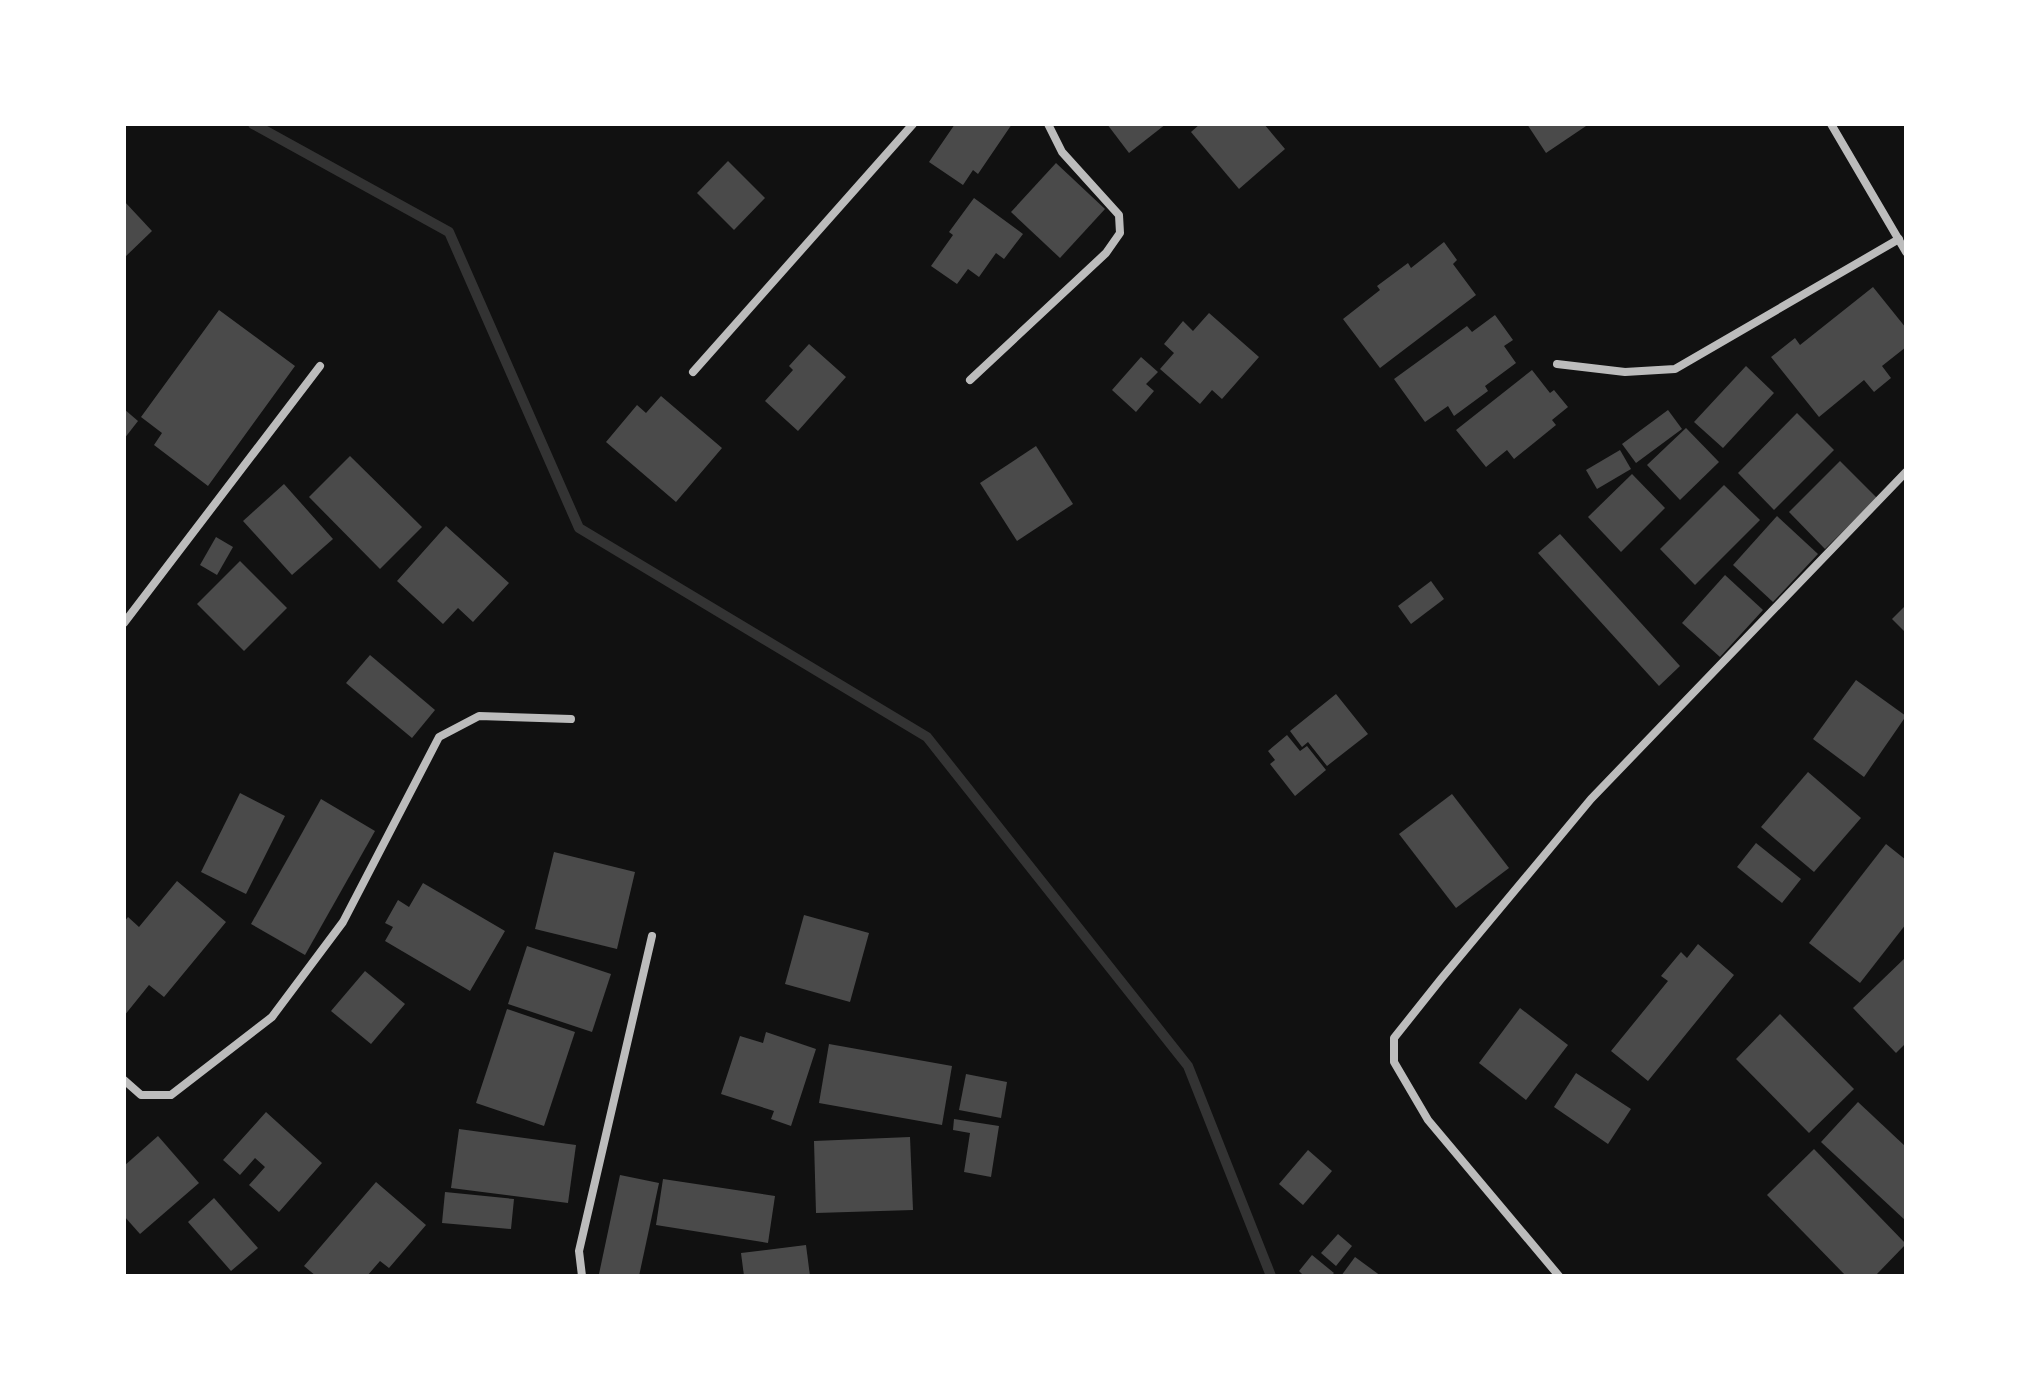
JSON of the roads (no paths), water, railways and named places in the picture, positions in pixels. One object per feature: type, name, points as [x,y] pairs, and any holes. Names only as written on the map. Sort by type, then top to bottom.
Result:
[{"type":"street","points":[[693,372],[913,124]]},
{"type":"street","points":[[970,380],[1106,253],[1120,233],[1119,215],[1062,152],[1048,124]]},
{"type":"street","points":[[1831,124],[1906,252]]},
{"type":"street","points":[[1557,364],[1625,372],[1675,369],[1899,239]]},
{"type":"street","points":[[124,623],[320,366]]},
{"type":"street","points":[[1559,1276],[1428,1120],[1394,1062],[1394,1038],[1591,799],[1906,472]]},
{"type":"street","points":[[124,1080],[141,1095],[171,1095],[272,1017],[343,922],[439,737],[479,716],[571,719]]},
{"type":"street","points":[[582,1276],[579,1251],[652,936]]},
{"type":"waterway","points":[[253,124],[449,232],[579,528],[927,737],[1188,1066],[1271,1276]]}]
